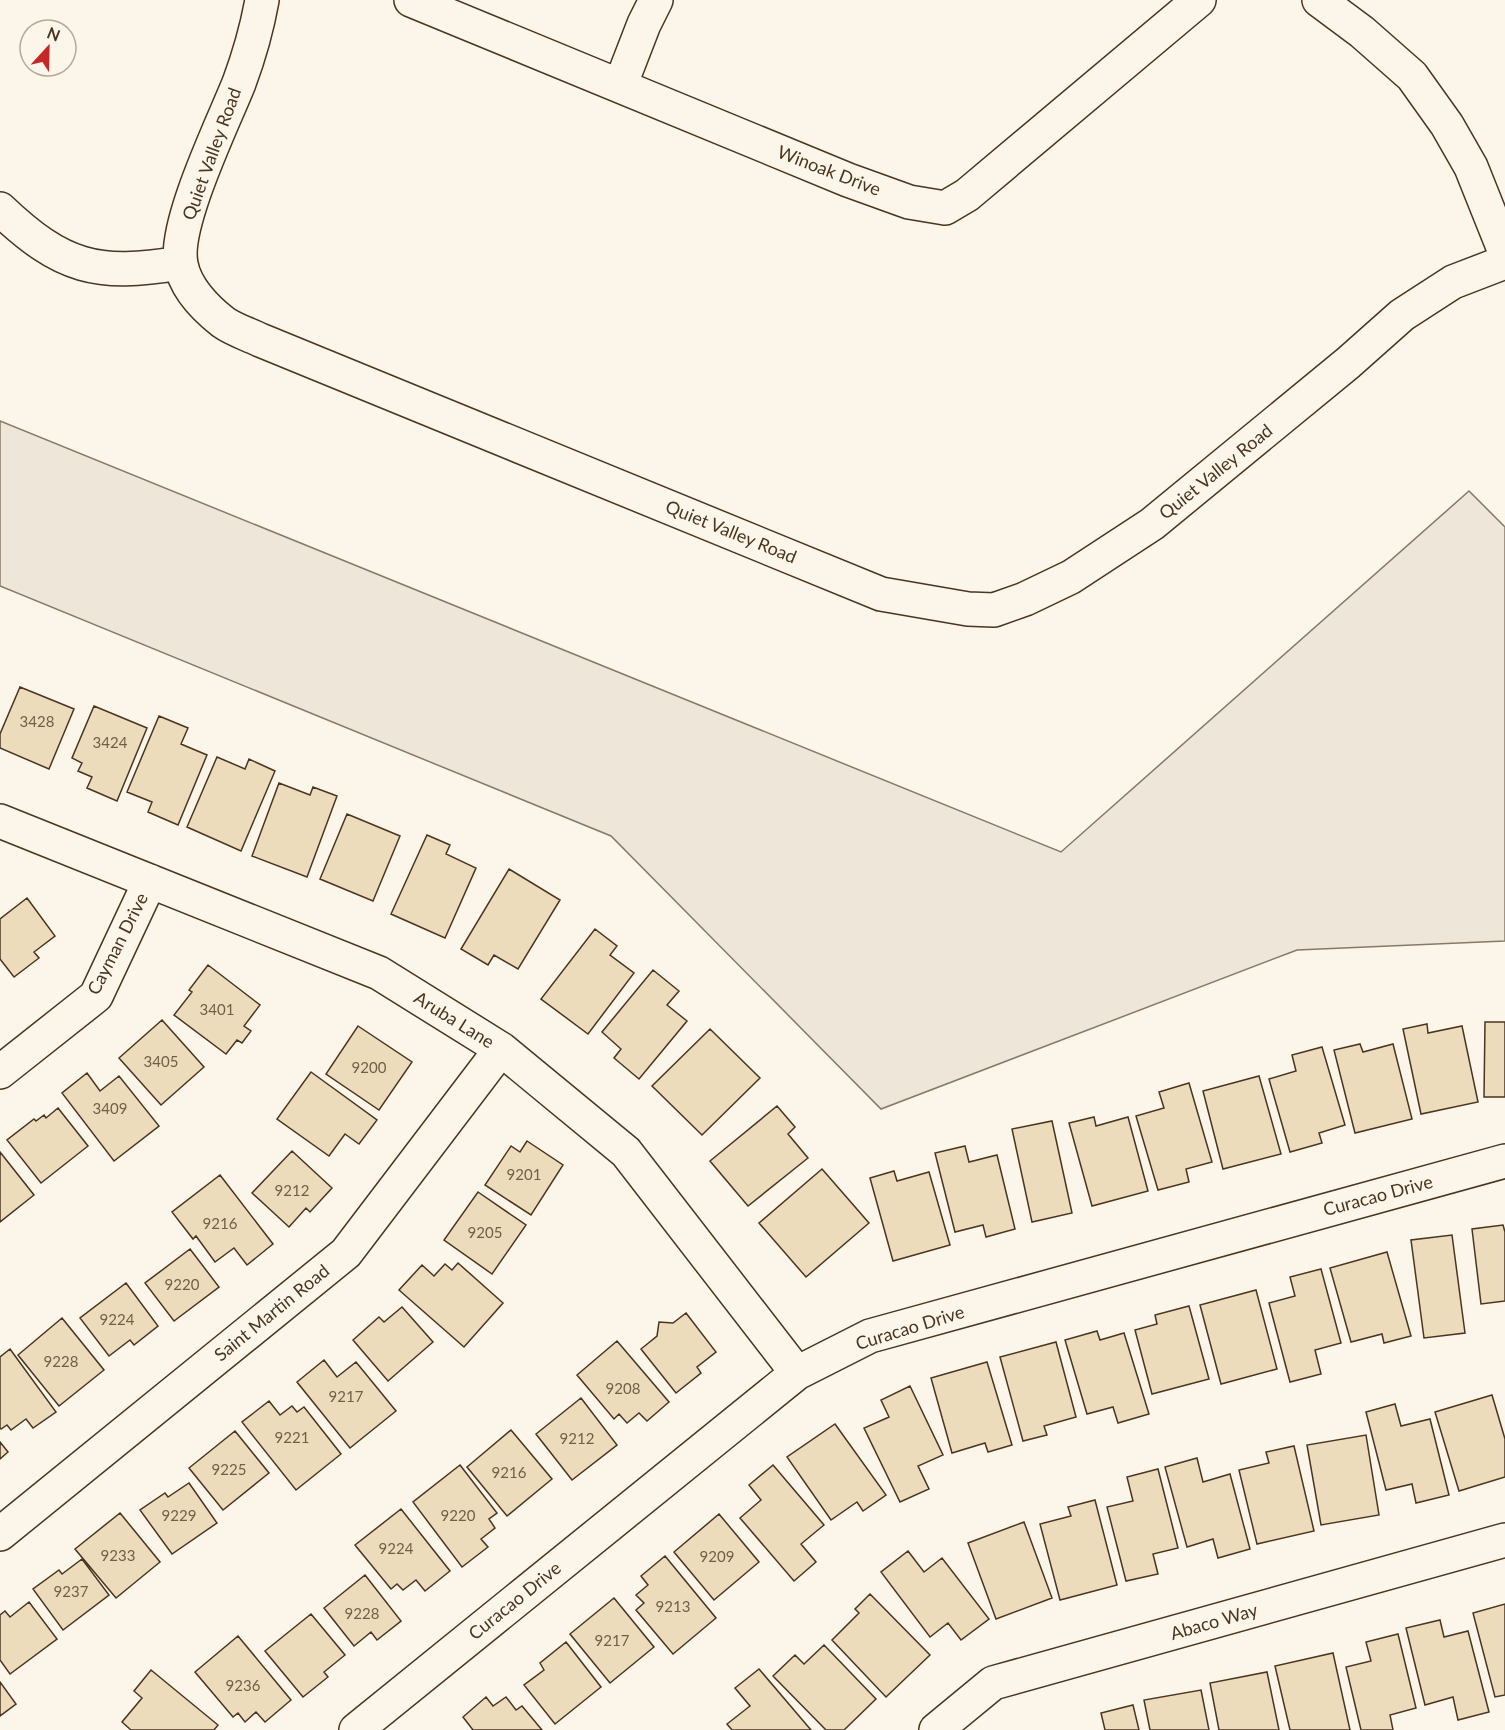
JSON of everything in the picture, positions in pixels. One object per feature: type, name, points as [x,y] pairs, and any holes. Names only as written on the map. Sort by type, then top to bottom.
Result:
[{"type":"street","name":"Quiet Valley Road","points":[[262,0],[240,81],[193,195],[182,238],[180,263],[188,283],[204,305],[225,323],[260,340],[881,594],[968,609],[994,610],[1025,599],[1071,577],[1152,524],[1348,363],[1402,315],[1453,282],[1505,262]]},
{"type":"street","name":"Winoak Drive","points":[[411,0],[848,180],[909,202],[945,208],[967,195],[1199,0]]},
{"type":"street","points":[[620,86],[644,24],[656,0]]},
{"type":"street","points":[[1319,0],[1362,32],[1412,76],[1448,125],[1471,167],[1505,252]]},
{"type":"street","points":[[0,209],[47,249],[80,264],[117,270],[148,269],[180,263]]},
{"type":"street","name":"Aruba Lane","points":[[0,821],[379,973],[501,1049],[626,1152],[796,1372]]},
{"type":"street","name":"Cayman Drive","points":[[0,1072],[96,996],[150,881]]},
{"type":"street","name":"Saint Martin Road","points":[[0,1534],[346,1252],[501,1049]]},
{"type":"street","name":"Curacao Drive","points":[[356,1730],[796,1372],[870,1336],[1505,1161]]},
{"type":"street","name":"Abaco Way","points":[[936,1730],[993,1683],[1505,1540]]},
{"type":"shaded area","points":[[0,421],[1061,852],[1469,491],[1505,527],[1505,941],[1297,950],[881,1109],[611,836],[0,586]]},
{"type":"building","points":[[20,687],[74,709],[49,769],[0,748],[0,734]]},
{"type":"building","points":[[94,706],[147,728],[117,801],[87,788],[92,777],[78,771],[82,763],[72,758]]},
{"type":"building","points":[[159,716],[188,728],[181,744],[207,755],[178,825],[148,812],[152,802],[127,792]]},
{"type":"building","points":[[217,757],[245,769],[249,759],[275,771],[241,851],[187,827]]},
{"type":"building","points":[[279,783],[310,795],[313,787],[337,796],[307,877],[252,856]]},
{"type":"building","points":[[347,814],[400,836],[373,901],[320,879]]},
{"type":"building","points":[[427,835],[450,845],[446,854],[476,868],[445,938],[391,914]]},
{"type":"building","points":[[509,869],[560,900],[518,969],[494,955],[488,965],[461,949]]},
{"type":"building","points":[[27,898],[55,936],[34,952],[39,958],[14,977],[0,959],[0,919]]},
{"type":"building","points":[[595,929],[617,946],[610,955],[634,973],[588,1034],[541,999]]},
{"type":"building","points":[[208,965],[260,1005],[244,1026],[251,1031],[242,1043],[237,1040],[226,1054],[174,1015],[192,992],[189,990]]},
{"type":"building","points":[[653,970],[679,991],[667,1005],[687,1021],[639,1079],[614,1058],[621,1049],[602,1032]]},
{"type":"building","points":[[162,1020],[204,1067],[161,1105],[119,1058]]},
{"type":"building","points":[[1485,1022],[1505,1022],[1505,1097],[1484,1097]]},
{"type":"building","points":[[1427,1024],[1428,1033],[1462,1026],[1478,1102],[1421,1114],[1403,1029]]},
{"type":"building","points":[[358,1026],[412,1062],[379,1110],[326,1074]]},
{"type":"building","points":[[710,1029],[760,1078],[702,1135],[652,1086]]},
{"type":"building","points":[[1360,1044],[1363,1052],[1393,1044],[1412,1119],[1355,1133],[1334,1050]]},
{"type":"building","points":[[1322,1047],[1345,1125],[1319,1133],[1322,1143],[1290,1152],[1269,1079],[1296,1071],[1292,1055]]},
{"type":"building","points":[[311,1072],[377,1120],[359,1144],[345,1134],[329,1156],[277,1119]]},
{"type":"building","points":[[87,1073],[100,1091],[119,1076],[159,1126],[114,1161],[62,1093]]},
{"type":"building","points":[[1259,1076],[1281,1154],[1223,1169],[1203,1091]]},
{"type":"building","points":[[1189,1083],[1212,1162],[1186,1169],[1189,1182],[1158,1190],[1136,1116],[1164,1108],[1159,1092]]},
{"type":"building","points":[[777,1106],[795,1127],[788,1134],[808,1158],[748,1206],[710,1161]]},
{"type":"building","points":[[58,1108],[88,1146],[41,1183],[7,1140],[34,1119],[36,1121],[44,1115],[46,1118]]},
{"type":"building","points":[[1094,1117],[1096,1126],[1128,1117],[1148,1191],[1092,1206],[1069,1123]]},
{"type":"building","points":[[1052,1121],[1072,1213],[1032,1222],[1012,1129]]},
{"type":"building","points":[[527,1141],[563,1165],[531,1215],[485,1185],[511,1146],[520,1152]]},
{"type":"building","points":[[965,1146],[969,1162],[997,1155],[1015,1229],[986,1237],[983,1225],[955,1232],[935,1153]]},
{"type":"building","points":[[292,1151],[332,1188],[310,1212],[306,1208],[289,1227],[252,1193]]},
{"type":"building","points":[[0,1152],[34,1195],[0,1222]]},
{"type":"building","points":[[822,1169],[869,1223],[806,1277],[759,1223]]},
{"type":"building","points":[[894,1171],[897,1181],[929,1172],[950,1245],[893,1261],[870,1178]]},
{"type":"building","points":[[220,1175],[273,1244],[247,1265],[234,1248],[215,1262],[196,1236],[193,1239],[172,1212]]},
{"type":"building","points":[[478,1192],[526,1225],[492,1274],[444,1240]]},
{"type":"building","points":[[1503,1225],[1505,1232],[1505,1301],[1481,1304],[1472,1229]]},
{"type":"building","points":[[1452,1235],[1465,1333],[1424,1338],[1411,1240]]},
{"type":"building","points":[[190,1249],[219,1287],[174,1321],[145,1283]]},
{"type":"building","points":[[1387,1252],[1411,1336],[1384,1343],[1382,1334],[1351,1342],[1330,1268]]},
{"type":"building","points":[[458,1263],[503,1303],[464,1347],[399,1290],[422,1265],[434,1276],[445,1264],[452,1270]]},
{"type":"building","points":[[1321,1269],[1341,1343],[1315,1350],[1321,1374],[1290,1382],[1269,1303],[1295,1296],[1290,1277]]},
{"type":"building","points":[[126,1283],[158,1326],[134,1345],[130,1340],[109,1356],[80,1318]]},
{"type":"building","points":[[1256,1290],[1277,1369],[1221,1384],[1200,1305]]},
{"type":"building","points":[[1189,1306],[1209,1379],[1152,1394],[1135,1330],[1157,1324],[1155,1315]]},
{"type":"building","points":[[402,1307],[433,1342],[388,1381],[353,1340],[379,1317],[384,1322]]},
{"type":"building","points":[[686,1313],[716,1352],[697,1367],[701,1373],[676,1393],[641,1349],[657,1336],[659,1322],[673,1323]]},
{"type":"building","points":[[62,1318],[104,1370],[59,1406],[18,1355]]},
{"type":"building","points":[[1097,1331],[1100,1340],[1124,1333],[1149,1414],[1118,1423],[1113,1407],[1087,1414],[1065,1340]]},
{"type":"building","points":[[617,1341],[669,1402],[647,1421],[639,1413],[627,1423],[619,1414],[614,1419],[577,1375]]},
{"type":"building","points":[[1056,1342],[1076,1417],[1044,1426],[1047,1435],[1023,1441],[1000,1357]]},
{"type":"building","points":[[10,1349],[56,1412],[33,1428],[26,1419],[11,1430],[7,1425],[0,1428],[0,1357]]},
{"type":"building","points":[[324,1360],[337,1377],[356,1362],[396,1411],[350,1448],[297,1382]]},
{"type":"building","points":[[987,1362],[1012,1445],[988,1452],[985,1443],[952,1453],[931,1378]]},
{"type":"building","points":[[910,1386],[943,1455],[918,1466],[929,1489],[900,1502],[864,1428],[889,1417],[881,1400]]},
{"type":"building","points":[[1492,1395],[1505,1439],[1505,1477],[1459,1491],[1435,1412]]},
{"type":"building","points":[[581,1398],[617,1445],[572,1480],[536,1434]]},
{"type":"building","points":[[269,1401],[280,1415],[292,1406],[297,1412],[304,1407],[341,1454],[296,1490],[242,1422]]},
{"type":"building","points":[[1395,1404],[1401,1426],[1430,1419],[1449,1495],[1416,1503],[1412,1484],[1386,1490],[1366,1412]]},
{"type":"building","points":[[835,1424],[886,1495],[863,1511],[857,1502],[831,1520],[787,1457]]},
{"type":"building","points":[[511,1430],[552,1479],[507,1516],[467,1467]]},
{"type":"building","points":[[235,1431],[269,1473],[223,1510],[189,1468]]},
{"type":"building","points":[[1366,1435],[1379,1515],[1321,1525],[1307,1445]]},
{"type":"building","points":[[0,1442],[8,1452],[0,1459]]},
{"type":"building","points":[[1294,1446],[1314,1531],[1257,1544],[1239,1470],[1269,1463],[1266,1452]]},
{"type":"building","points":[[1197,1458],[1203,1482],[1230,1474],[1250,1549],[1218,1558],[1213,1539],[1187,1547],[1165,1467]]},
{"type":"building","points":[[460,1465],[497,1513],[489,1519],[495,1528],[481,1539],[488,1547],[462,1567],[413,1502]]},
{"type":"building","points":[[773,1465],[824,1525],[801,1544],[816,1562],[794,1581],[740,1518],[761,1500],[749,1485]]},
{"type":"building","points":[[1158,1469],[1178,1548],[1153,1554],[1158,1574],[1126,1581],[1107,1507],[1133,1501],[1127,1477]]},
{"type":"building","points":[[189,1483],[217,1523],[172,1554],[140,1510],[165,1493],[168,1497]]},
{"type":"building","points":[[1095,1500],[1117,1585],[1060,1600],[1040,1524],[1071,1516],[1068,1507]]},
{"type":"building","points":[[401,1509],[450,1571],[425,1591],[416,1580],[403,1590],[397,1584],[391,1589],[355,1545]]},
{"type":"building","points":[[120,1513],[160,1562],[116,1598],[75,1549]]},
{"type":"building","points":[[719,1514],[759,1562],[714,1600],[674,1552]]},
{"type":"building","points":[[1024,1522],[1052,1598],[996,1619],[968,1543]]},
{"type":"building","points":[[908,1551],[924,1572],[942,1558],[989,1619],[961,1640],[948,1623],[930,1637],[881,1572]]},
{"type":"building","points":[[665,1556],[716,1618],[673,1654],[636,1610],[644,1603],[636,1595],[648,1585],[641,1576]]},
{"type":"building","points":[[82,1559],[109,1595],[63,1630],[33,1589],[59,1570],[62,1574]]},
{"type":"building","points":[[365,1575],[401,1621],[377,1640],[371,1632],[354,1646],[324,1608]]},
{"type":"building","points":[[870,1594],[930,1655],[886,1697],[832,1640],[859,1613],[855,1609]]},
{"type":"building","points":[[614,1598],[654,1647],[610,1683],[570,1634]]},
{"type":"building","points":[[29,1602],[57,1639],[10,1674],[0,1660],[0,1615],[5,1611],[10,1617]]},
{"type":"building","points":[[1505,1604],[1505,1695],[1495,1697],[1473,1613]]},
{"type":"building","points":[[311,1614],[345,1655],[324,1672],[328,1677],[303,1697],[265,1651]]},
{"type":"building","points":[[1440,1620],[1444,1637],[1468,1631],[1489,1712],[1458,1720],[1453,1697],[1425,1705],[1406,1628]]},
{"type":"building","points":[[1398,1634],[1416,1708],[1390,1715],[1393,1730],[1361,1730],[1346,1667],[1371,1661],[1366,1642]]},
{"type":"building","points":[[238,1636],[291,1700],[265,1722],[256,1712],[245,1722],[238,1713],[233,1717],[195,1672]]},
{"type":"building","points":[[566,1642],[601,1687],[555,1724],[524,1685],[544,1670],[540,1663]]},
{"type":"building","points":[[824,1645],[876,1699],[844,1730],[826,1730],[773,1676],[795,1655],[804,1664]]},
{"type":"building","points":[[1333,1653],[1350,1730],[1290,1730],[1275,1666]]},
{"type":"building","points":[[759,1669],[811,1730],[732,1730],[727,1724],[750,1706],[735,1688]]},
{"type":"building","points":[[151,1670],[218,1725],[214,1730],[131,1730],[122,1722],[142,1698],[134,1691]]},
{"type":"building","points":[[1267,1672],[1279,1730],[1219,1730],[1210,1683]]},
{"type":"building","points":[[0,1682],[16,1704],[0,1716]]},
{"type":"building","points":[[1201,1690],[1209,1730],[1150,1730],[1144,1700]]},
{"type":"building","points":[[486,1697],[493,1706],[506,1697],[516,1710],[522,1706],[542,1730],[473,1730],[463,1717]]},
{"type":"building","points":[[1133,1705],[1139,1730],[1105,1730],[1101,1713]]}]
